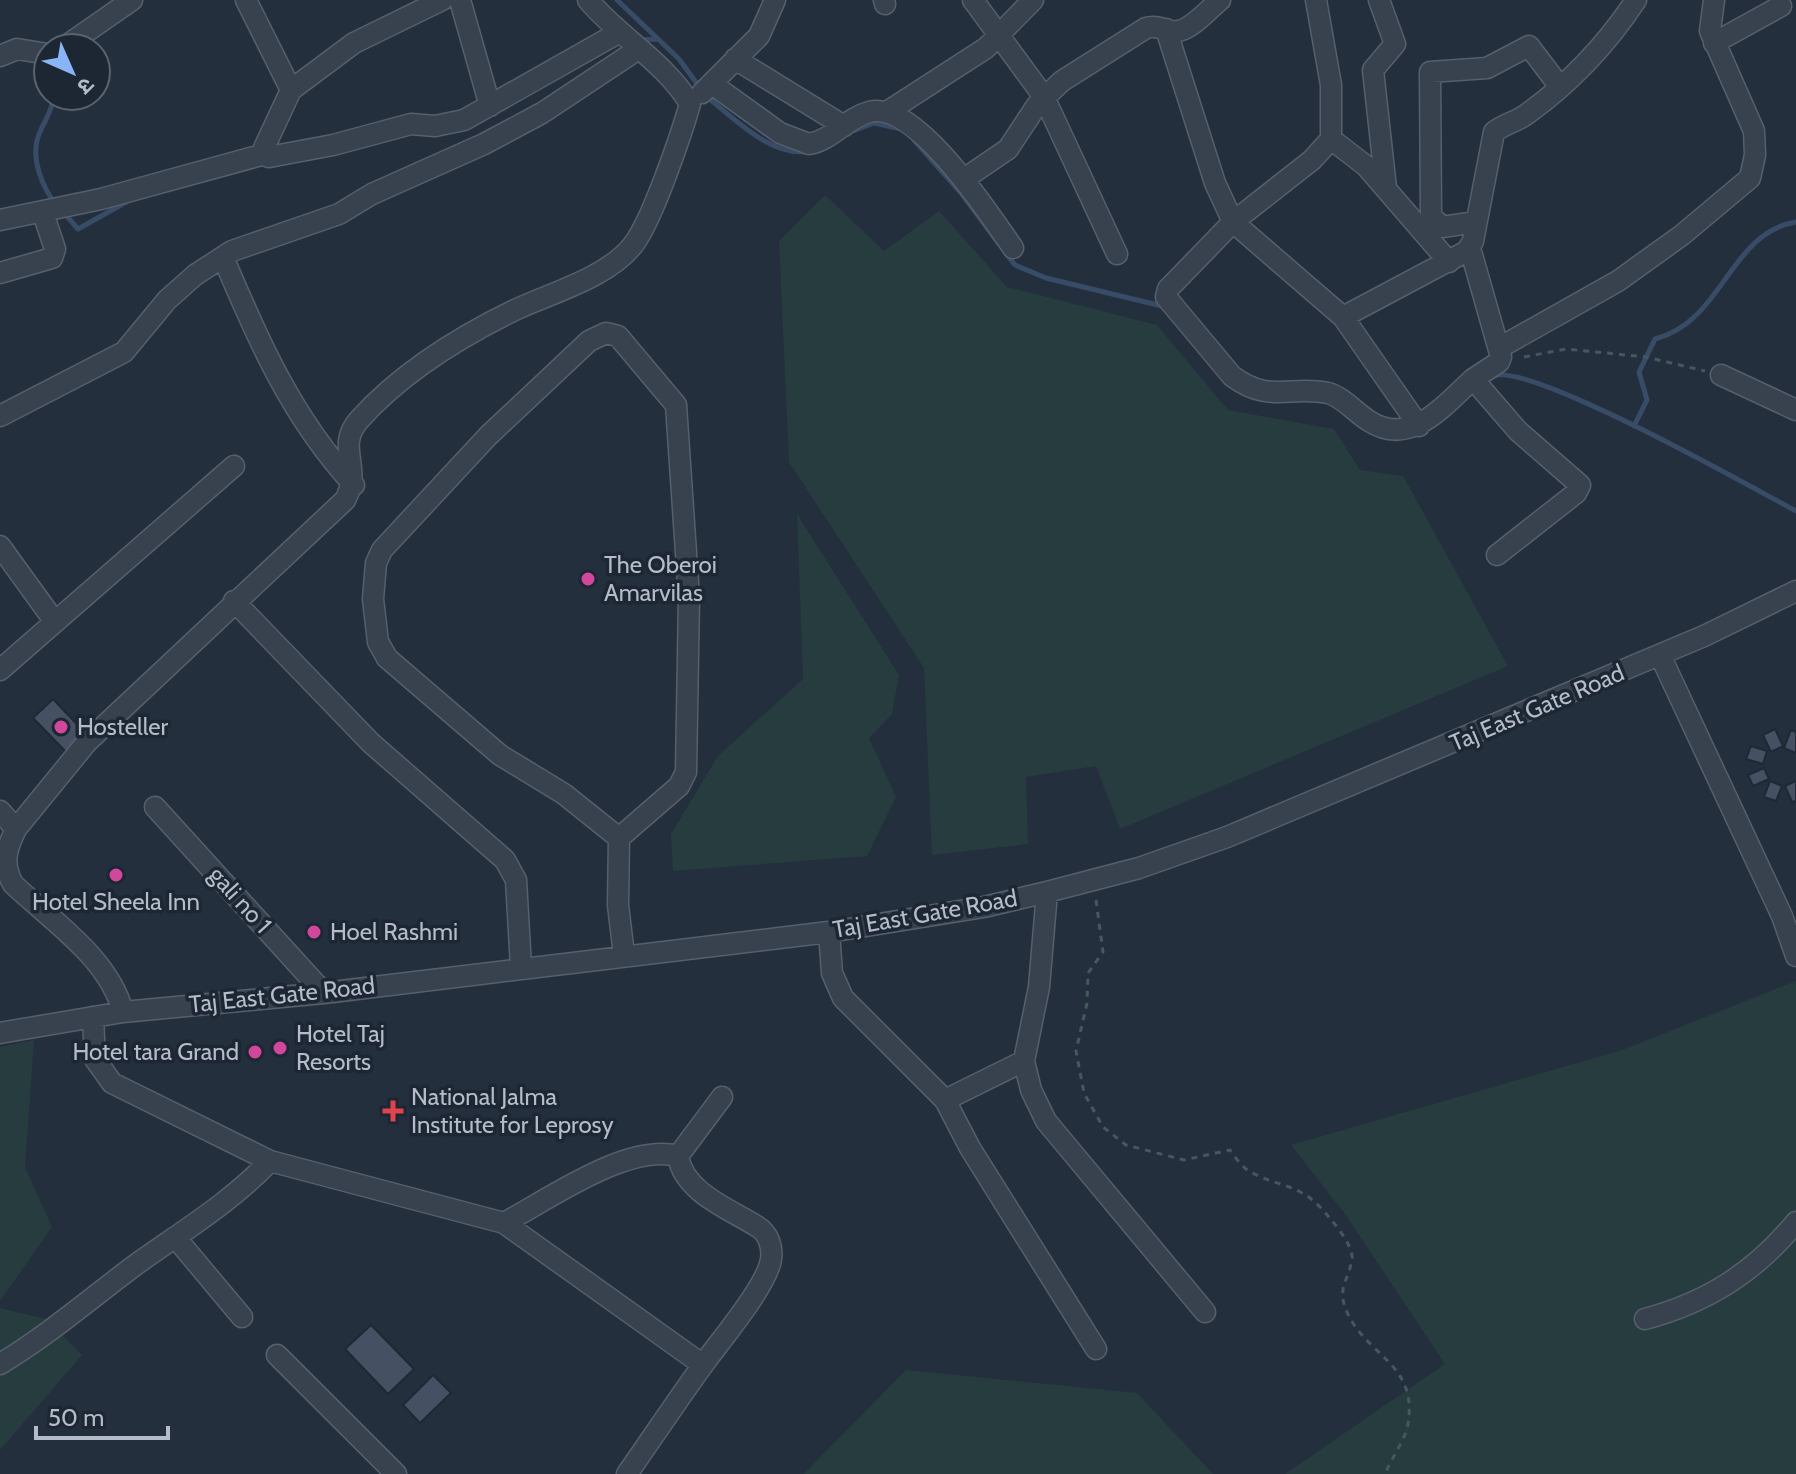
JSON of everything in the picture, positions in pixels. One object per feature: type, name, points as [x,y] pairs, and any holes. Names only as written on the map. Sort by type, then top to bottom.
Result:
[{"type":"street","points":[[86,32],[132,0]]},
{"type":"street","points":[[246,0],[291,90]]},
{"type":"street","points":[[265,154],[266,142],[291,90],[354,43],[442,0]]},
{"type":"street","points":[[460,0],[490,106]]},
{"type":"street","points":[[588,0],[618,33],[670,79],[690,104]]},
{"type":"street","points":[[123,1012],[117,991],[94,960],[13,884],[5,861],[16,829],[87,742],[345,500],[354,485],[349,438],[357,422],[407,376],[448,346],[604,268],[633,245],[650,214],[690,104],[759,36],[775,0]]},
{"type":"street","points":[[973,0],[1044,97],[1117,254]]},
{"type":"street","points":[[712,84],[780,133],[809,144],[868,112],[895,106],[998,38],[1033,0]]},
{"type":"street","points":[[964,179],[1008,149],[1044,97],[1070,74],[1146,28],[1177,32],[1185,29],[1220,0]]},
{"type":"street","points":[[1316,0],[1331,85],[1331,139],[1312,160],[1233,222],[1168,289],[1166,297],[1232,376],[1255,390],[1327,393],[1383,429],[1419,426],[1499,355],[1618,281],[1682,235],[1750,178],[1755,155],[1754,131],[1710,31],[1714,0]]},
{"type":"street","points":[[1379,0],[1395,44],[1373,70],[1386,188]]},
{"type":"street","points":[[1499,355],[1470,248],[1494,132],[1525,115],[1560,87],[1608,39],[1636,0]]},
{"type":"street","points":[[1714,43],[1781,6]]},
{"type":"street","points":[[1166,29],[1215,183],[1233,222],[1343,317],[1419,426]]},
{"type":"street","points":[[0,220],[43,213],[265,154],[275,157],[411,124],[435,126],[464,120],[618,33]]},
{"type":"street","points":[[1476,222],[1442,227],[1431,216],[1430,72],[1487,68],[1529,46],[1560,87]]},
{"type":"street","points":[[0,56],[17,49],[32,51]]},
{"type":"street","points":[[0,416],[124,352],[167,300],[195,275],[223,257],[261,239],[339,214],[372,194],[484,144],[542,113],[637,50]]},
{"type":"street","points":[[735,59],[844,126]]},
{"type":"street","points":[[895,106],[964,179],[1013,248]]},
{"type":"street","points":[[1331,139],[1386,188],[1449,262]]},
{"type":"street","points":[[0,273],[48,261],[55,254],[43,213]]},
{"type":"street","points":[[1343,317],[1470,248]]},
{"type":"street","points":[[223,257],[262,351],[289,400],[319,448],[354,485]]},
{"type":"street","points":[[619,838],[564,794],[500,755],[400,672],[378,642],[373,599],[376,563],[382,550],[488,436],[589,341],[606,333],[618,336],[676,405],[689,597],[686,772],[679,786],[619,838],[618,905],[624,955]]},
{"type":"street","points":[[1721,375],[1796,410]]},
{"type":"street","points":[[1473,379],[1518,431],[1580,485],[1576,493],[1497,555]]},
{"type":"street","points":[[0,670],[234,466]]},
{"type":"street","points":[[0,546],[55,622]]},
{"type":"street","name":"Taj East Gate Road","points":[[0,1033],[123,1012],[324,993],[829,932],[984,907],[1047,892],[1227,837],[1660,655],[1796,591]]},
{"type":"street","points":[[234,601],[371,743],[505,860],[516,880],[521,967]]},
{"type":"street","points":[[1660,655],[1782,916],[1796,956]]},
{"type":"street","name":"gali no 1","points":[[155,807],[324,993]]},
{"type":"street","points":[[0,811],[16,829]]},
{"type":"street","points":[[1047,892],[1039,987],[1024,1061],[1031,1090],[1046,1121],[1205,1312]]},
{"type":"street","points":[[829,932],[832,973],[843,998],[945,1100],[970,1148],[1096,1349]]},
{"type":"street","points":[[93,1017],[95,1059],[112,1083],[270,1161],[504,1223],[703,1365]]},
{"type":"street","points":[[945,1100],[1024,1061]]},
{"type":"street","points":[[627,1474],[771,1261],[770,1242],[762,1229],[727,1211],[692,1184],[680,1166],[678,1156],[722,1097]]},
{"type":"street","points":[[504,1223],[601,1170],[635,1156],[678,1156]]},
{"type":"street","points":[[0,1364],[241,1191],[270,1161]]},
{"type":"street","points":[[1645,1319],[1681,1309],[1720,1292],[1756,1265],[1796,1222]]},
{"type":"street","points":[[175,1237],[242,1317]]},
{"type":"street","points":[[277,1355],[396,1474]]},
{"type":"path","points":[[1499,355],[1566,349],[1646,357],[1721,375]]},
{"type":"path","points":[[1093,880],[1103,952],[1088,973],[1087,1003],[1076,1051],[1084,1093],[1103,1127],[1126,1145],[1184,1160],[1230,1150],[1246,1169],[1298,1188],[1321,1208],[1351,1249],[1352,1259],[1341,1284],[1346,1311],[1402,1374],[1409,1399],[1408,1428],[1393,1452],[1385,1474]]},
{"type":"green space","points":[[825,195],[884,251],[939,211],[1007,287],[1157,325],[1228,410],[1334,429],[1360,470],[1403,476],[1508,666],[1120,829],[1096,766],[1026,777],[1028,844],[932,855],[924,668],[789,462],[779,241]]},
{"type":"green space","points":[[797,514],[899,675],[892,714],[869,738],[896,797],[867,856],[673,871],[671,834],[718,756],[803,679]]},
{"type":"green space","points":[[1796,981],[1796,1474],[1285,1474],[1445,1364],[1345,1214],[1291,1145],[1622,1050]]},
{"type":"green space","points":[[34,1040],[25,1167],[52,1227],[0,1301],[0,1047]]},
{"type":"green space","points":[[0,1308],[46,1319],[82,1355],[0,1450]]},
{"type":"green space","points":[[906,1370],[1137,1393],[1213,1474],[804,1474]]},
{"type":"building","name":"Hosteller","points":[[53,699],[89,737],[70,756],[33,718]]},
{"type":"building","points":[[1775,729],[1783,746],[1771,752],[1763,735]]},
{"type":"building","points":[[1791,730],[1796,732],[1796,753],[1784,748]]},
{"type":"building","points":[[1751,746],[1767,751],[1763,764],[1746,759]]},
{"type":"building","points":[[1764,768],[1769,779],[1753,786],[1748,775]]},
{"type":"building","points":[[1770,781],[1782,786],[1776,801],[1764,797]]},
{"type":"building","points":[[1796,781],[1796,801],[1792,802],[1785,786]]},
{"type":"building","points":[[371,1325],[414,1369],[388,1394],[345,1349]]},
{"type":"building","points":[[433,1375],[451,1393],[420,1423],[403,1405]]},
{"type":"waterway","points":[[617,0],[679,59],[698,85]]},
{"type":"waterway","points":[[640,40],[658,39]]},
{"type":"waterway","points":[[707,97],[767,143],[794,152],[808,151]]},
{"type":"waterway","points":[[49,112],[38,137],[36,154],[42,181],[55,203]]},
{"type":"waterway","points":[[853,131],[874,123],[901,129]]},
{"type":"waterway","points":[[914,140],[961,193],[999,244]]},
{"type":"waterway","points":[[65,214],[78,229],[128,201]]},
{"type":"waterway","points":[[1634,426],[1647,400],[1639,372],[1655,339],[1678,330],[1696,315],[1755,243],[1773,229],[1796,222]]},
{"type":"waterway","points":[[1005,252],[1015,265],[1046,278],[1162,306]]},
{"type":"waterway","points":[[1494,376],[1515,377],[1594,406],[1796,511]]},
{"type":"place","name":"The Oberoi Amarvilas","points":[[588,579]]},
{"type":"place","name":"Hosteller","points":[[61,727]]},
{"type":"place","name":"Hotel Sheela Inn","points":[[116,875]]},
{"type":"place","name":"Hoel Rashmi","points":[[314,932]]},
{"type":"place","name":"Hotel Taj Resorts","points":[[280,1048]]},
{"type":"place","name":"Hotel tara Grand","points":[[255,1052]]},
{"type":"place","name":"National Jalma Institute for Leprosy","points":[[393,1111]]}]
